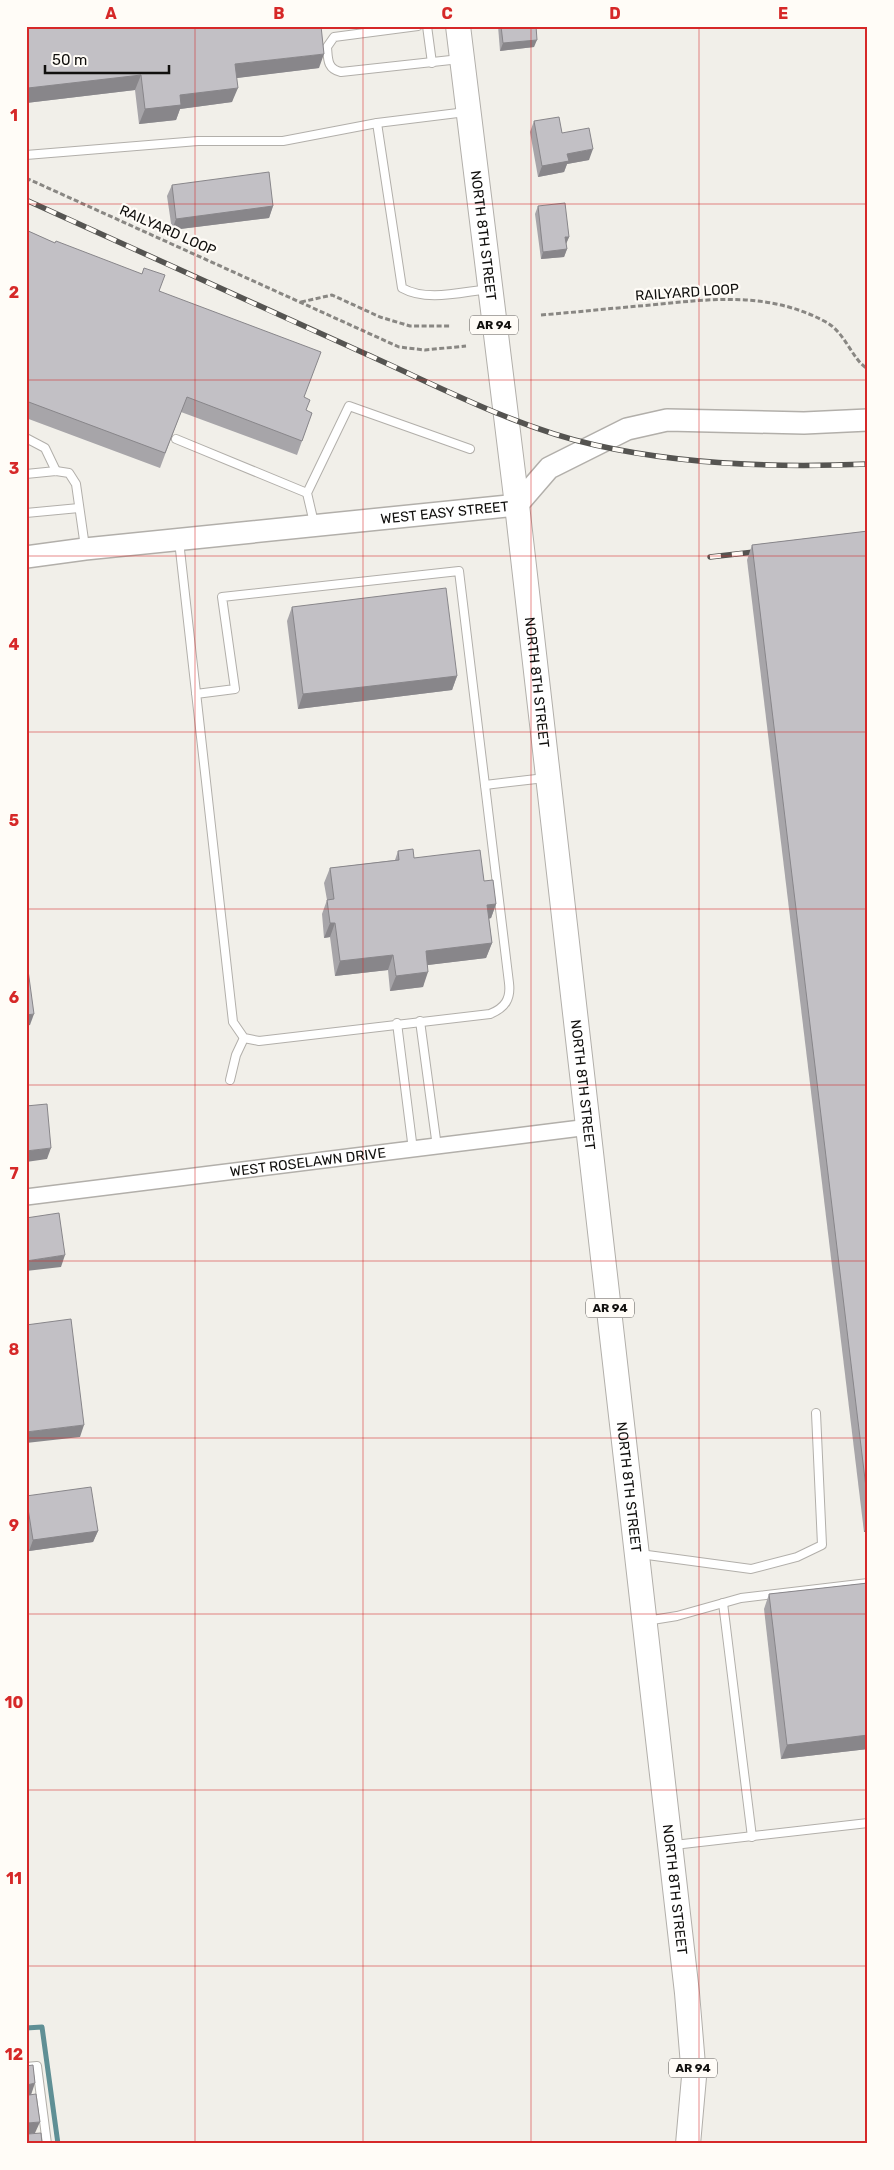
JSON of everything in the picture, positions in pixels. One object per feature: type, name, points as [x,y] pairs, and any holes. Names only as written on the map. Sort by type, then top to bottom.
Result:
[{"type":"main road","name":"NORTH 8TH STREET","points":[[458,26],[517,504],[687,1992],[694,2077],[688,2144]]},
{"type":"street","name":"WEST EASY STREET","points":[[26,557],[85,549],[517,504],[549,468],[627,429],[667,420],[804,423],[868,420]]},
{"type":"street","name":"WEST ROSELAWN DRIVE","points":[[26,1197],[589,1127]]},
{"type":"lane","points":[[418,26],[334,37],[327,47],[329,66],[333,70],[341,72],[462,59]]},
{"type":"lane","points":[[427,26],[432,63]]},
{"type":"lane","points":[[26,155],[198,141],[283,141],[377,123],[468,111]]},
{"type":"lane","points":[[377,123],[402,288],[413,294],[429,295],[489,289]]},
{"type":"lane","points":[[315,525],[307,492],[349,406],[470,449]]},
{"type":"lane","points":[[26,438],[45,448],[56,471]]},
{"type":"lane","points":[[176,439],[307,492]]},
{"type":"lane","points":[[26,474],[56,471],[69,472],[76,484],[85,549]]},
{"type":"lane","points":[[26,513],[79,508]]},
{"type":"lane","points":[[179,539],[196,694],[233,1022],[244,1038],[259,1041],[397,1023],[490,1014],[504,1006],[510,992],[459,570],[222,597],[234,689],[196,694]]},
{"type":"lane","points":[[486,785],[548,777]]},
{"type":"lane","points":[[420,1021],[438,1146]]},
{"type":"lane","points":[[397,1023],[413,1150]]},
{"type":"lane","points":[[230,1080],[236,1055],[244,1038]]},
{"type":"lane","points":[[638,1554],[751,1569],[797,1557],[822,1546],[816,1413]]},
{"type":"lane","points":[[645,1621],[676,1616],[741,1598],[868,1583]]},
{"type":"lane","points":[[723,1603],[752,1837]]},
{"type":"lane","points":[[669,1846],[868,1823]]},
{"type":"lane","points":[[26,2067],[37,2066],[37,2100],[44,2140]]},
{"type":"path","name":"RAILYARD LOOP","points":[[26,178],[399,347],[425,350],[466,346]]},
{"type":"path","points":[[300,302],[332,295],[380,317],[410,326],[451,326]]},
{"type":"path","name":"RAILYARD LOOP","points":[[541,315],[729,298],[764,301],[798,310],[827,322],[848,342],[861,365],[868,369]]},
{"type":"building","points":[[26,26],[321,26],[324,54],[235,64],[238,88],[180,95],[181,105],[145,109],[141,75],[28,88]]},
{"type":"building","points":[[501,26],[536,26],[537,40],[503,43]]},
{"type":"building","points":[[559,117],[562,133],[589,128],[593,149],[567,154],[569,161],[542,166],[534,121]]},
{"type":"building","points":[[269,172],[273,206],[176,219],[172,185]]},
{"type":"building","points":[[565,203],[569,237],[565,237],[567,249],[543,252],[538,206]]},
{"type":"building","points":[[26,230],[55,243],[56,241],[142,274],[144,268],[165,275],[159,291],[321,352],[304,397],[310,400],[306,410],[312,413],[302,441],[187,397],[165,453],[26,401]]},
{"type":"building","points":[[868,531],[868,1504],[752,545]]},
{"type":"building","points":[[446,588],[457,676],[303,694],[292,607]]},
{"type":"building","points":[[413,849],[414,858],[480,850],[484,881],[493,880],[496,904],[487,905],[492,943],[426,951],[428,972],[396,976],[393,955],[340,961],[335,923],[330,923],[327,900],[334,899],[330,868],[399,860],[398,851]]},
{"type":"building","points":[[26,970],[28,970],[34,1014],[26,1015]]},
{"type":"building","points":[[47,1104],[51,1148],[26,1151],[26,1106]]},
{"type":"building","points":[[59,1213],[65,1255],[26,1261],[26,1218]]},
{"type":"building","points":[[71,1319],[84,1425],[26,1432],[26,1325]]},
{"type":"building","points":[[91,1487],[98,1531],[33,1540],[26,1496]]},
{"type":"building","points":[[868,1583],[868,1735],[787,1745],[769,1594]]},
{"type":"building","points":[[33,2065],[35,2083],[26,2087],[26,2066]]},
{"type":"building","points":[[26,2092],[29,2095],[36,2094],[40,2122],[27,2123],[26,2126]]},
{"type":"building","points":[[26,2131],[28,2134],[41,2133],[42,2144],[26,2144]]},
{"type":"waterway","points":[[26,2028],[42,2027],[58,2144]]},
{"type":"railway","points":[[26,200],[478,405],[536,428],[595,445],[629,452],[696,461],[799,466],[868,464]]},
{"type":"railway","points":[[710,557],[763,551]]}]
